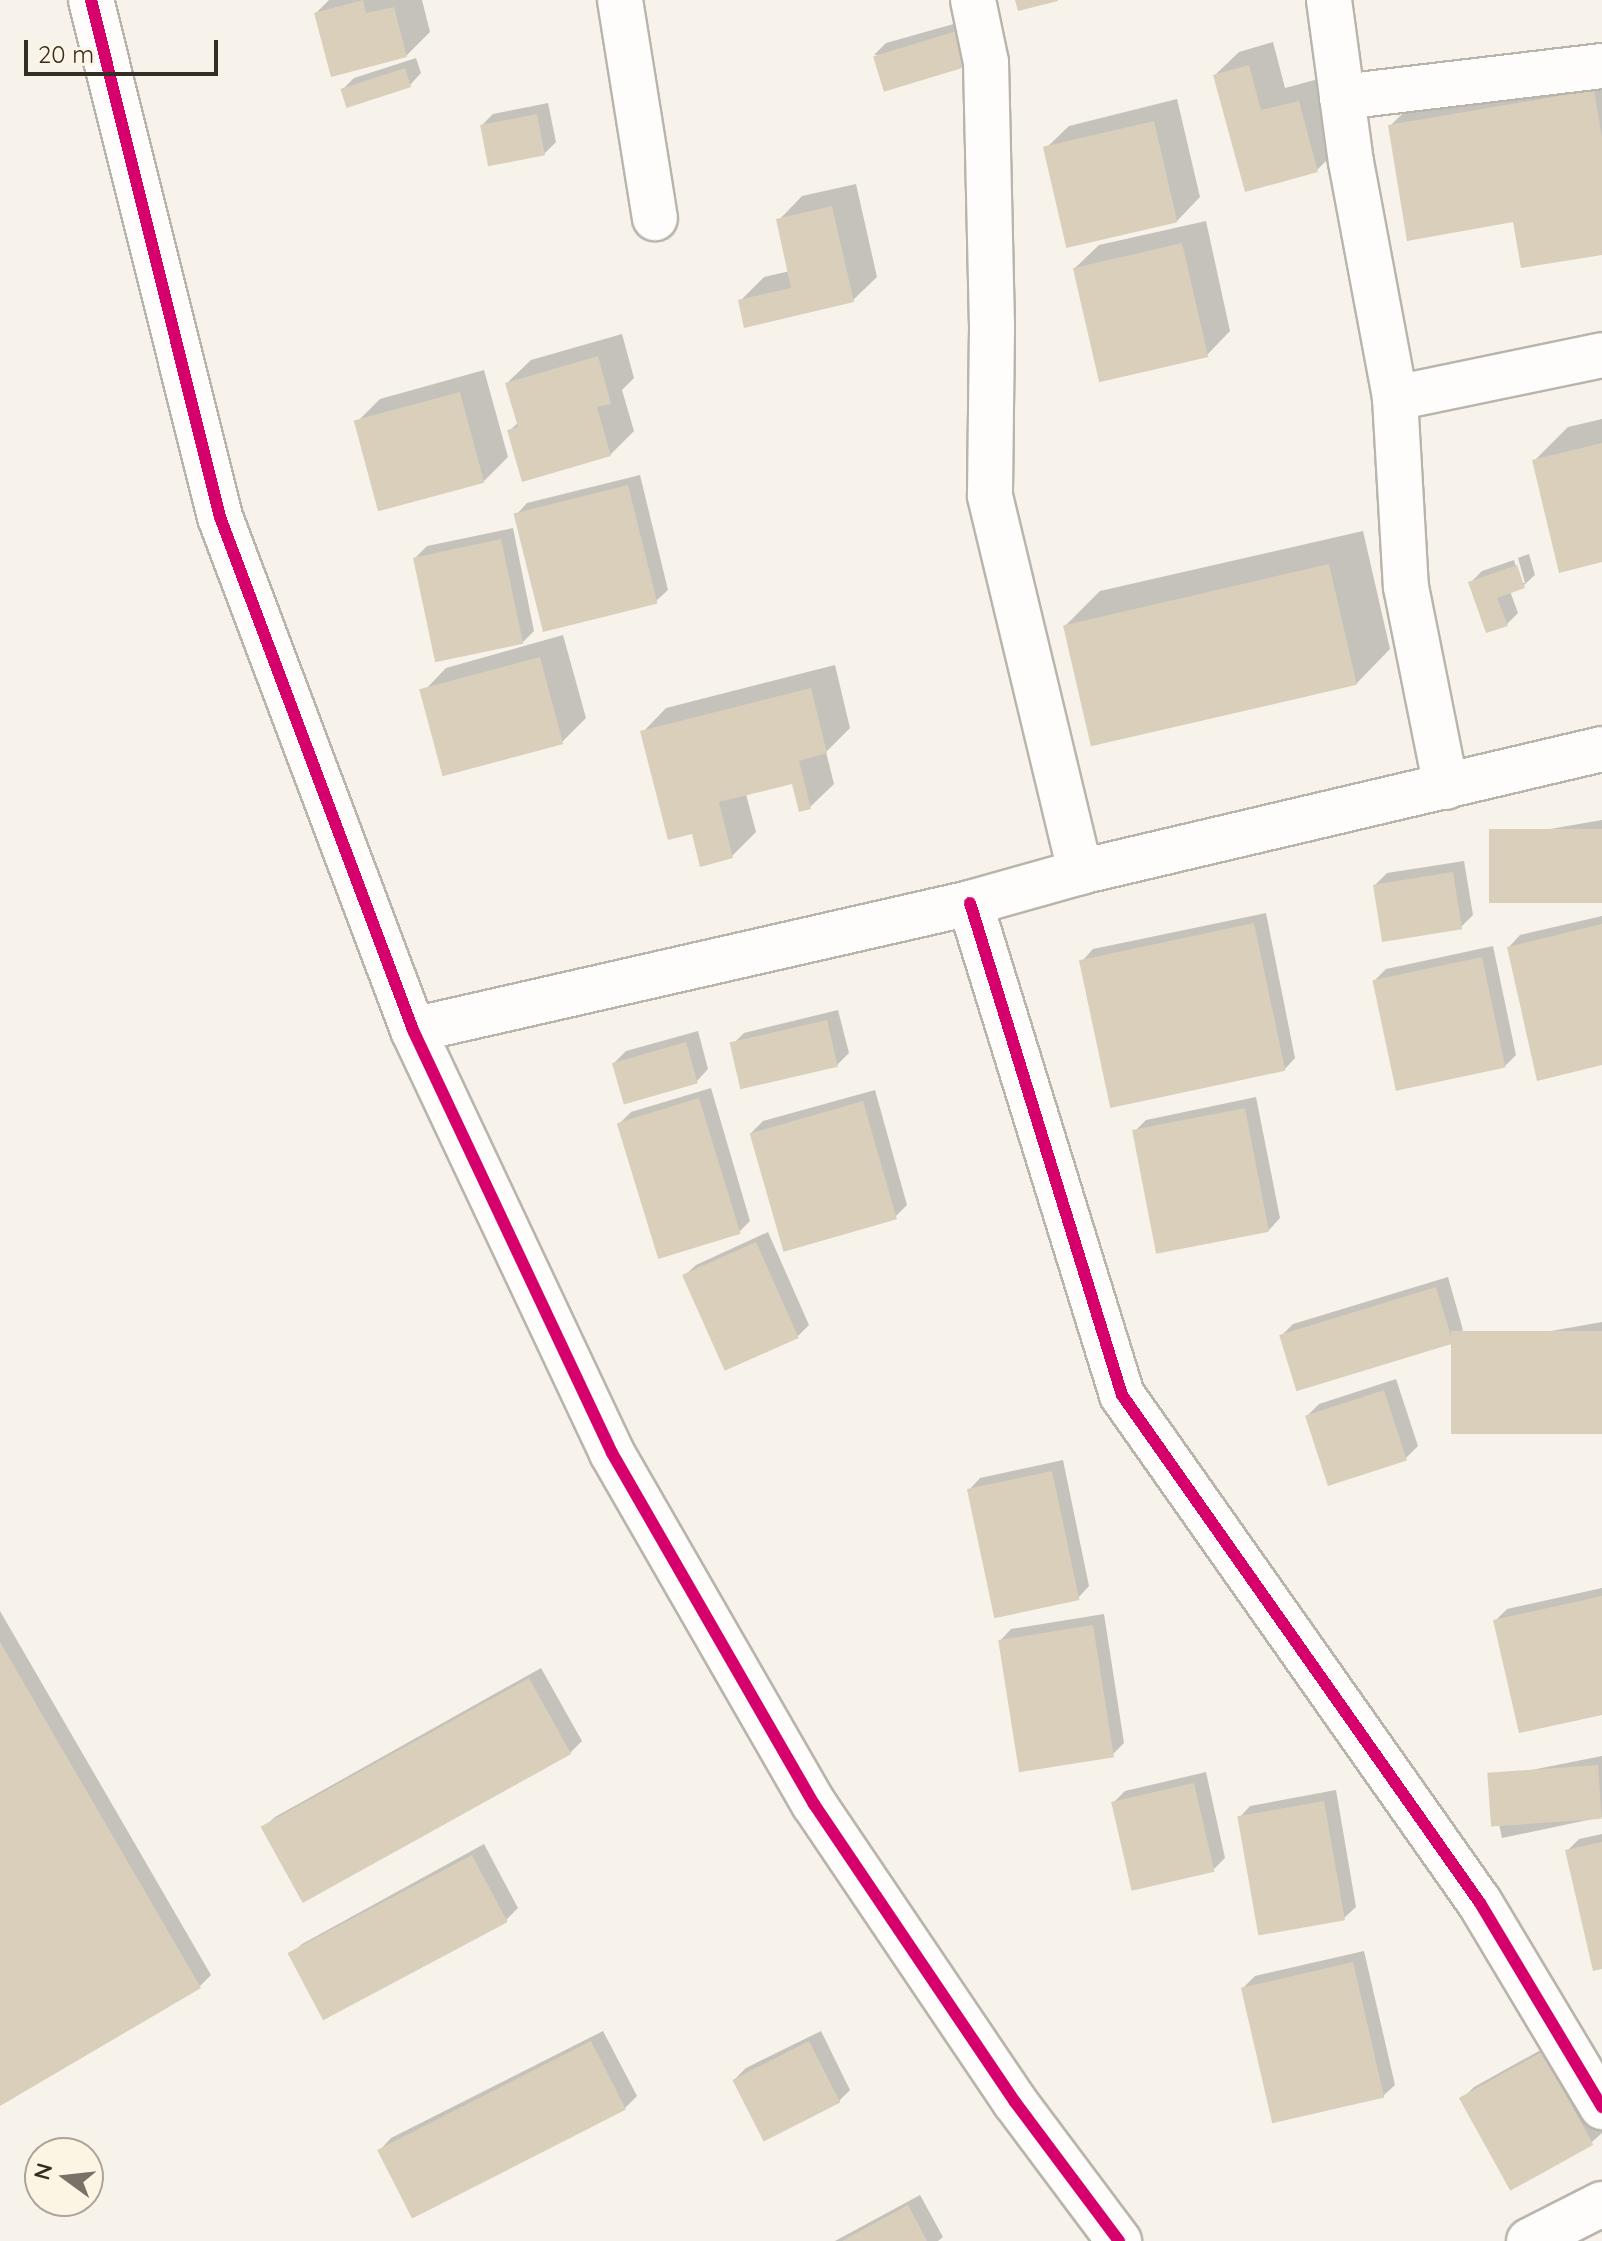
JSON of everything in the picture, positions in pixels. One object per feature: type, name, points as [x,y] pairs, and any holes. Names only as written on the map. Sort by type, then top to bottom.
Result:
[{"type":"street","points":[[91,0],[220,517],[413,1030],[612,1453],[814,1804],[1015,2102],[1119,2241]]},
{"type":"street","points":[[620,0],[655,218]]},
{"type":"street","points":[[973,0],[986,62],[992,328],[990,496],[1080,872]]},
{"type":"street","points":[[1329,0],[1342,97],[1395,398],[1406,587],[1446,787]]},
{"type":"street","points":[[1342,97],[1602,66]]},
{"type":"street","points":[[1395,398],[1602,355]]},
{"type":"street","points":[[413,1030],[970,903],[1080,872],[1602,749]]},
{"type":"street","points":[[970,903],[1122,1395],[1480,1903],[1602,2107]]},
{"type":"street","points":[[1529,2241],[1602,2204]]},
{"type":"building","points":[[363,0],[366,13],[394,7],[407,57],[331,77],[314,13]]},
{"type":"building","points":[[1015,0],[1058,0],[1058,1],[1018,11]]},
{"type":"building","points":[[963,29],[974,64],[884,92],[873,56]]},
{"type":"building","points":[[1249,65],[1261,110],[1299,101],[1318,172],[1245,192],[1213,75]]},
{"type":"building","points":[[405,68],[411,87],[347,108],[340,89]]},
{"type":"building","points":[[1594,90],[1602,137],[1602,255],[1521,268],[1513,222],[1407,241],[1388,125]]},
{"type":"building","points":[[537,114],[545,155],[488,166],[480,125]]},
{"type":"building","points":[[1154,121],[1177,222],[1066,248],[1043,147]]},
{"type":"building","points":[[832,206],[854,302],[744,328],[738,300],[791,288],[776,219]]},
{"type":"building","points":[[1182,243],[1208,357],[1099,382],[1073,268]]},
{"type":"building","points":[[598,356],[611,404],[597,407],[611,456],[522,482],[507,430],[518,427],[505,383]]},
{"type":"building","points":[[460,392],[484,483],[378,511],[354,420]]},
{"type":"building","points":[[1602,443],[1602,562],[1559,573],[1532,460]]},
{"type":"building","points":[[628,485],[658,603],[543,632],[514,514]]},
{"type":"building","points":[[501,539],[523,644],[435,662],[413,558]]},
{"type":"building","points":[[1329,564],[1357,685],[1091,746],[1063,625]]},
{"type":"building","points":[[1517,565],[1525,588],[1497,598],[1508,626],[1486,633],[1468,582]]},
{"type":"building","points":[[540,657],[563,744],[443,776],[419,689]]},
{"type":"building","points":[[811,688],[827,753],[799,761],[811,809],[799,812],[792,784],[719,802],[733,858],[700,867],[692,834],[668,840],[640,731]]},
{"type":"building","points":[[1489,829],[1602,829],[1602,903],[1489,903]]},
{"type":"building","points":[[1453,872],[1462,929],[1382,942],[1373,885]]},
{"type":"building","points":[[1254,923],[1285,1071],[1110,1108],[1079,960]]},
{"type":"building","points":[[1602,924],[1602,1065],[1537,1081],[1507,947]]},
{"type":"building","points":[[1482,957],[1505,1068],[1396,1091],[1372,980]]},
{"type":"building","points":[[827,1020],[838,1067],[740,1089],[730,1042]]},
{"type":"building","points":[[686,1042],[698,1083],[624,1105],[612,1063]]},
{"type":"building","points":[[699,1098],[741,1234],[658,1259],[617,1123]]},
{"type":"building","points":[[863,1101],[897,1219],[783,1252],[750,1134]]},
{"type":"building","points":[[1245,1108],[1269,1232],[1156,1254],[1132,1130]]},
{"type":"building","points":[[756,1242],[799,1338],[725,1371],[682,1275]]},
{"type":"building","points":[[1436,1287],[1453,1343],[1296,1391],[1279,1335]]},
{"type":"building","points":[[1451,1331],[1602,1331],[1602,1434],[1451,1434]]},
{"type":"building","points":[[1384,1390],[1407,1460],[1328,1486],[1305,1416]]},
{"type":"building","points":[[1052,1471],[1079,1600],[994,1618],[967,1489]]},
{"type":"building","points":[[1602,1596],[1602,1715],[1519,1733],[1493,1620]]},
{"type":"building","points":[[1093,1625],[1114,1757],[1019,1772],[998,1640]]},
{"type":"building","points":[[0,1642],[201,1988],[0,2106]]},
{"type":"building","points":[[529,1678],[571,1754],[303,1903],[260,1827]]},
{"type":"building","points":[[1598,1765],[1602,1819],[1491,1827],[1487,1773]]},
{"type":"building","points":[[1194,1783],[1214,1872],[1132,1891],[1111,1802]]},
{"type":"building","points":[[1324,1801],[1345,1920],[1258,1935],[1237,1816]]},
{"type":"building","points":[[1602,1842],[1602,1969],[1593,1971],[1565,1850]]},
{"type":"building","points":[[472,1855],[508,1922],[323,2020],[287,1953]]},
{"type":"building","points":[[1353,1962],[1384,2097],[1272,2123],[1241,1988]]},
{"type":"building","points":[[591,2041],[626,2110],[412,2219],[377,2150]]},
{"type":"building","points":[[809,2041],[840,2102],[764,2142],[732,2080]]},
{"type":"building","points":[[1542,2052],[1593,2145],[1510,2191],[1459,2098]]},
{"type":"building","points":[[908,2205],[927,2241],[842,2241]]},
{"type":"cycle path","points":[[91,0],[220,517],[413,1030],[612,1453],[814,1804],[1015,2102],[1119,2241]]},
{"type":"cycle path","points":[[970,903],[1122,1395],[1480,1903],[1602,2107]]}]
